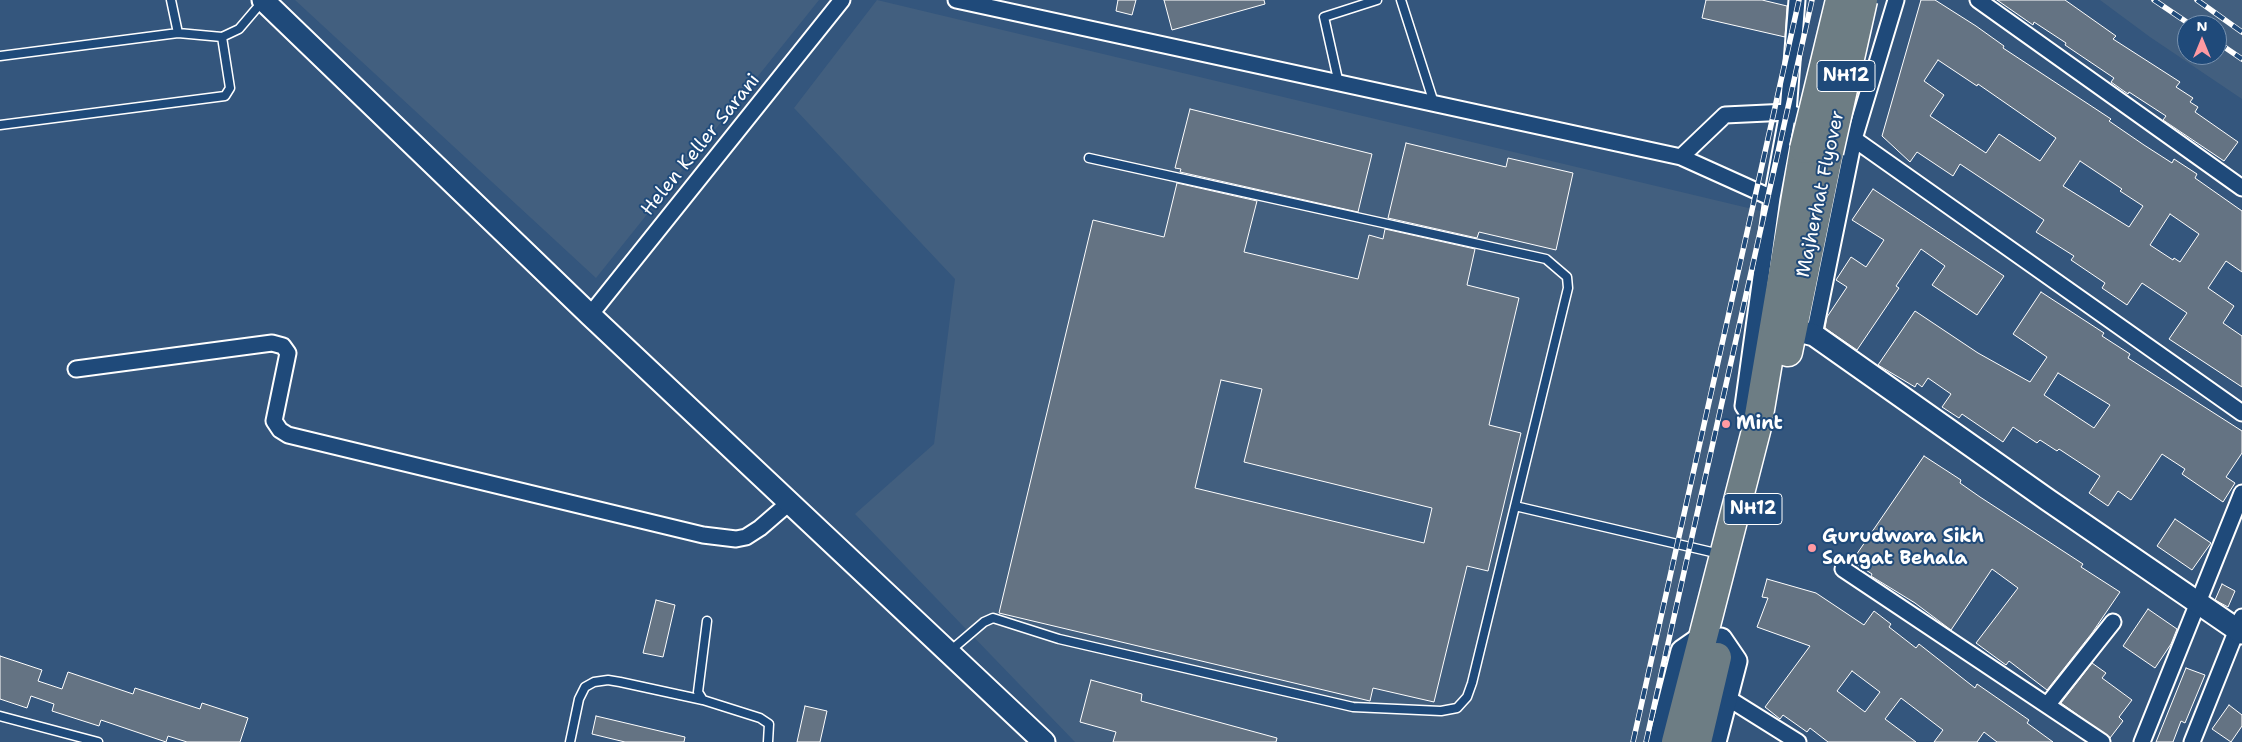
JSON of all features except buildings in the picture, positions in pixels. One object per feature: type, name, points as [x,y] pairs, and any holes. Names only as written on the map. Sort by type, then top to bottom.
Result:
[{"type":"highway","name":"Majherhat Flyover","points":[[1794,330],[1817,150],[1840,0]]},
{"type":"highway","name":"Majherhat Flyover","points":[[1817,150],[1863,0]]},
{"type":"highway","name":"NH12","points":[[1694,735],[1713,637],[1725,555],[1757,427],[1794,330]]},
{"type":"highway","name":"NH12","points":[[1713,637],[1769,444],[1794,330]]},
{"type":"street","points":[[263,0],[590,314],[1044,742]]},
{"type":"street","name":"Helen Keller Sarani","points":[[590,314],[842,0]]},
{"type":"street","points":[[956,0],[1681,157],[1772,198]]},
{"type":"street","points":[[1757,427],[1743,406],[1772,198],[1788,112],[1797,0]]},
{"type":"street","points":[[1896,0],[1794,330],[2199,602],[2240,626],[2192,742]]},
{"type":"street","points":[[1978,0],[2242,188]]},
{"type":"street","points":[[1681,157],[1725,115],[1788,112],[1854,139],[2242,413]]},
{"type":"street","points":[[76,369],[272,343],[283,346],[288,353],[274,421],[280,430],[288,435],[703,535],[736,540],[746,537],[760,528],[790,502]]},
{"type":"street","points":[[2142,742],[2242,493]]},
{"type":"street","points":[[1843,569],[2048,704],[2102,742]]},
{"type":"street","points":[[2048,704],[2112,622]]},
{"type":"street","points":[[1659,742],[1682,651],[1713,637],[1736,660],[1726,698],[1694,735]]},
{"type":"street","points":[[1726,698],[1798,742]]},
{"type":"lane","points":[[171,0],[178,33]]},
{"type":"lane","points":[[0,56],[178,33],[222,36],[239,29],[263,0]]},
{"type":"lane","points":[[1339,84],[1324,17],[1377,0]]},
{"type":"lane","points":[[1401,0],[1434,103]]},
{"type":"lane","points":[[0,125],[226,96],[230,88],[222,36]]},
{"type":"lane","points":[[949,652],[972,631],[993,618],[1059,639],[1353,707],[1441,711],[1458,708],[1467,697],[1472,682],[1568,288],[1567,277],[1546,259],[1089,158]]},
{"type":"lane","points":[[1515,506],[1725,555]]},
{"type":"lane","points":[[703,700],[698,692],[707,621]]},
{"type":"lane","points":[[570,742],[579,699],[585,687],[594,682],[608,680],[703,700],[760,718],[769,724],[768,742]]},
{"type":"lane","points":[[0,716],[98,742]]},
{"type":"shaded area","points":[[295,0],[819,0],[596,278]]},
{"type":"shaded area","points":[[877,0],[1765,212],[1643,742],[1075,742],[855,514],[934,444],[955,279],[794,108]]},
{"type":"shaded area","points":[[2100,0],[2242,0],[2242,99],[2192,65],[2227,65],[2227,15],[2177,15],[2177,55]]},
{"type":"railway","points":[[1633,742],[1799,0]]},
{"type":"railway","points":[[1646,742],[1812,0]]},
{"type":"railway","points":[[2154,0],[2177,16]]},
{"type":"railway","points":[[2197,0],[2242,32]]},
{"type":"railway","points":[[2227,49],[2242,59]]},
{"type":"place","name":"Mint","points":[[1726,424]]},
{"type":"place","name":"Gurudwara Sikh Sangat Behala","points":[[1812,548]]}]
